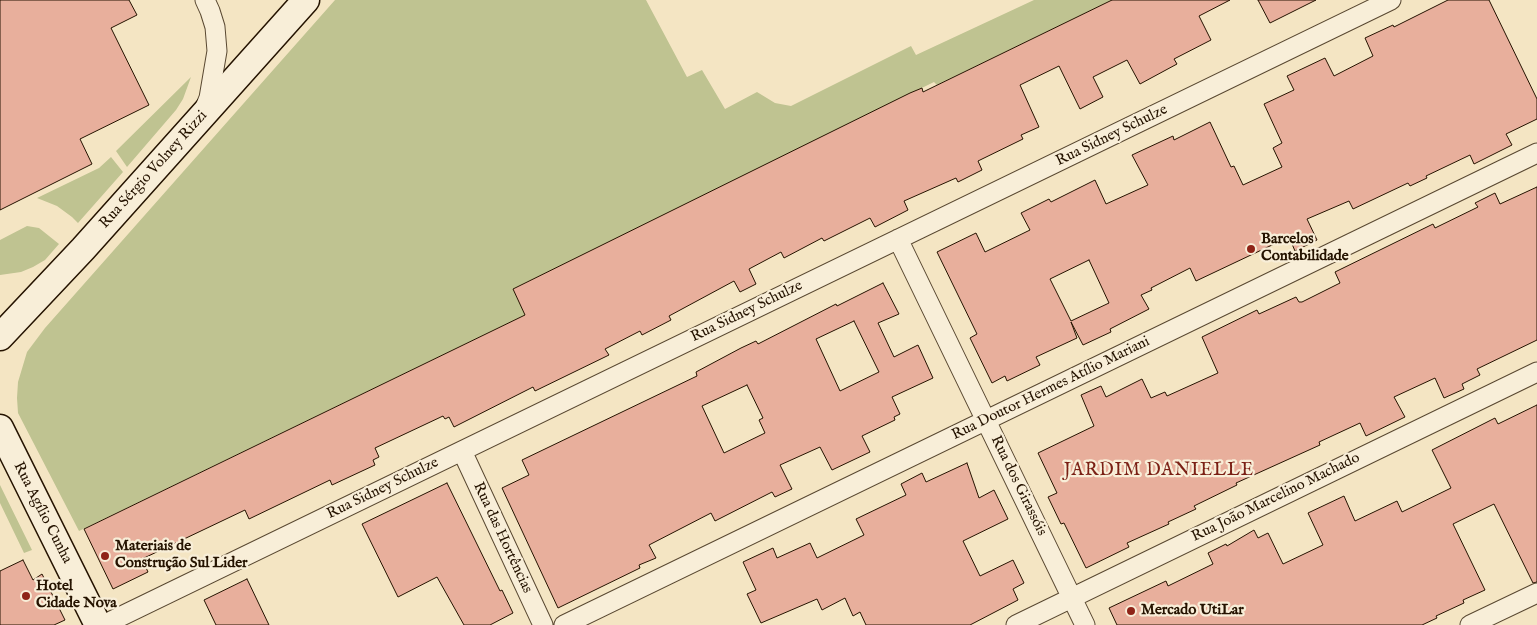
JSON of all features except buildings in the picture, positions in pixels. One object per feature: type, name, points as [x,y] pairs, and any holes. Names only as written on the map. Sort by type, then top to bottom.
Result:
[{"type":"main road","name":"Rua Sérgio Volney Rizzi","points":[[0,337],[83,249],[306,0]]},
{"type":"main road","name":"Rua Agílio Cunha","points":[[0,428],[98,625]]},
{"type":"street","points":[[201,118],[209,98],[217,51],[214,27],[205,0]]},
{"type":"street","name":"Rua Sidney Schulze","points":[[103,625],[1391,0]]},
{"type":"street","name":"Rua Doutor Hermes Atílio Mariani","points":[[564,625],[1537,153]]},
{"type":"street","name":"Rua dos Girassóis","points":[[898,239],[1085,625]]},
{"type":"street","name":"Rua João Marcelino Machado","points":[[1016,625],[1537,372]]},
{"type":"street","name":"Rua das Hortências","points":[[462,451],[543,625]]},
{"type":"street","points":[[1470,625],[1537,593]]},
{"type":"green space","points":[[335,0],[646,0],[687,77],[702,70],[725,109],[757,92],[775,103],[791,106],[911,46],[916,55],[1034,0],[1112,0],[937,85],[934,82],[513,289],[525,315],[79,531],[18,413],[18,382],[27,352],[45,328]]},
{"type":"green space","points":[[191,77],[183,99],[176,110],[127,167],[116,151]]},
{"type":"green space","points":[[111,157],[123,172],[78,223],[57,206],[37,198],[99,168]]},
{"type":"green space","points":[[27,226],[39,228],[59,244],[45,260],[33,267],[21,272],[0,275],[0,240]]},
{"type":"green space","points":[[0,485],[32,550],[24,553],[0,503]]},
{"type":"place","name":"Barcelos Contabilidade","points":[[1251,249]]},
{"type":"place","name":"Materiais de Construção Sul Lider","points":[[105,556]]},
{"type":"place","name":"Hotel Cidade Nova","points":[[26,596]]},
{"type":"place","name":"Mercado UtiLar","points":[[1131,611]]},
{"type":"district","name":"JARDIM DANIELLE","points":[[1159,471]]}]
